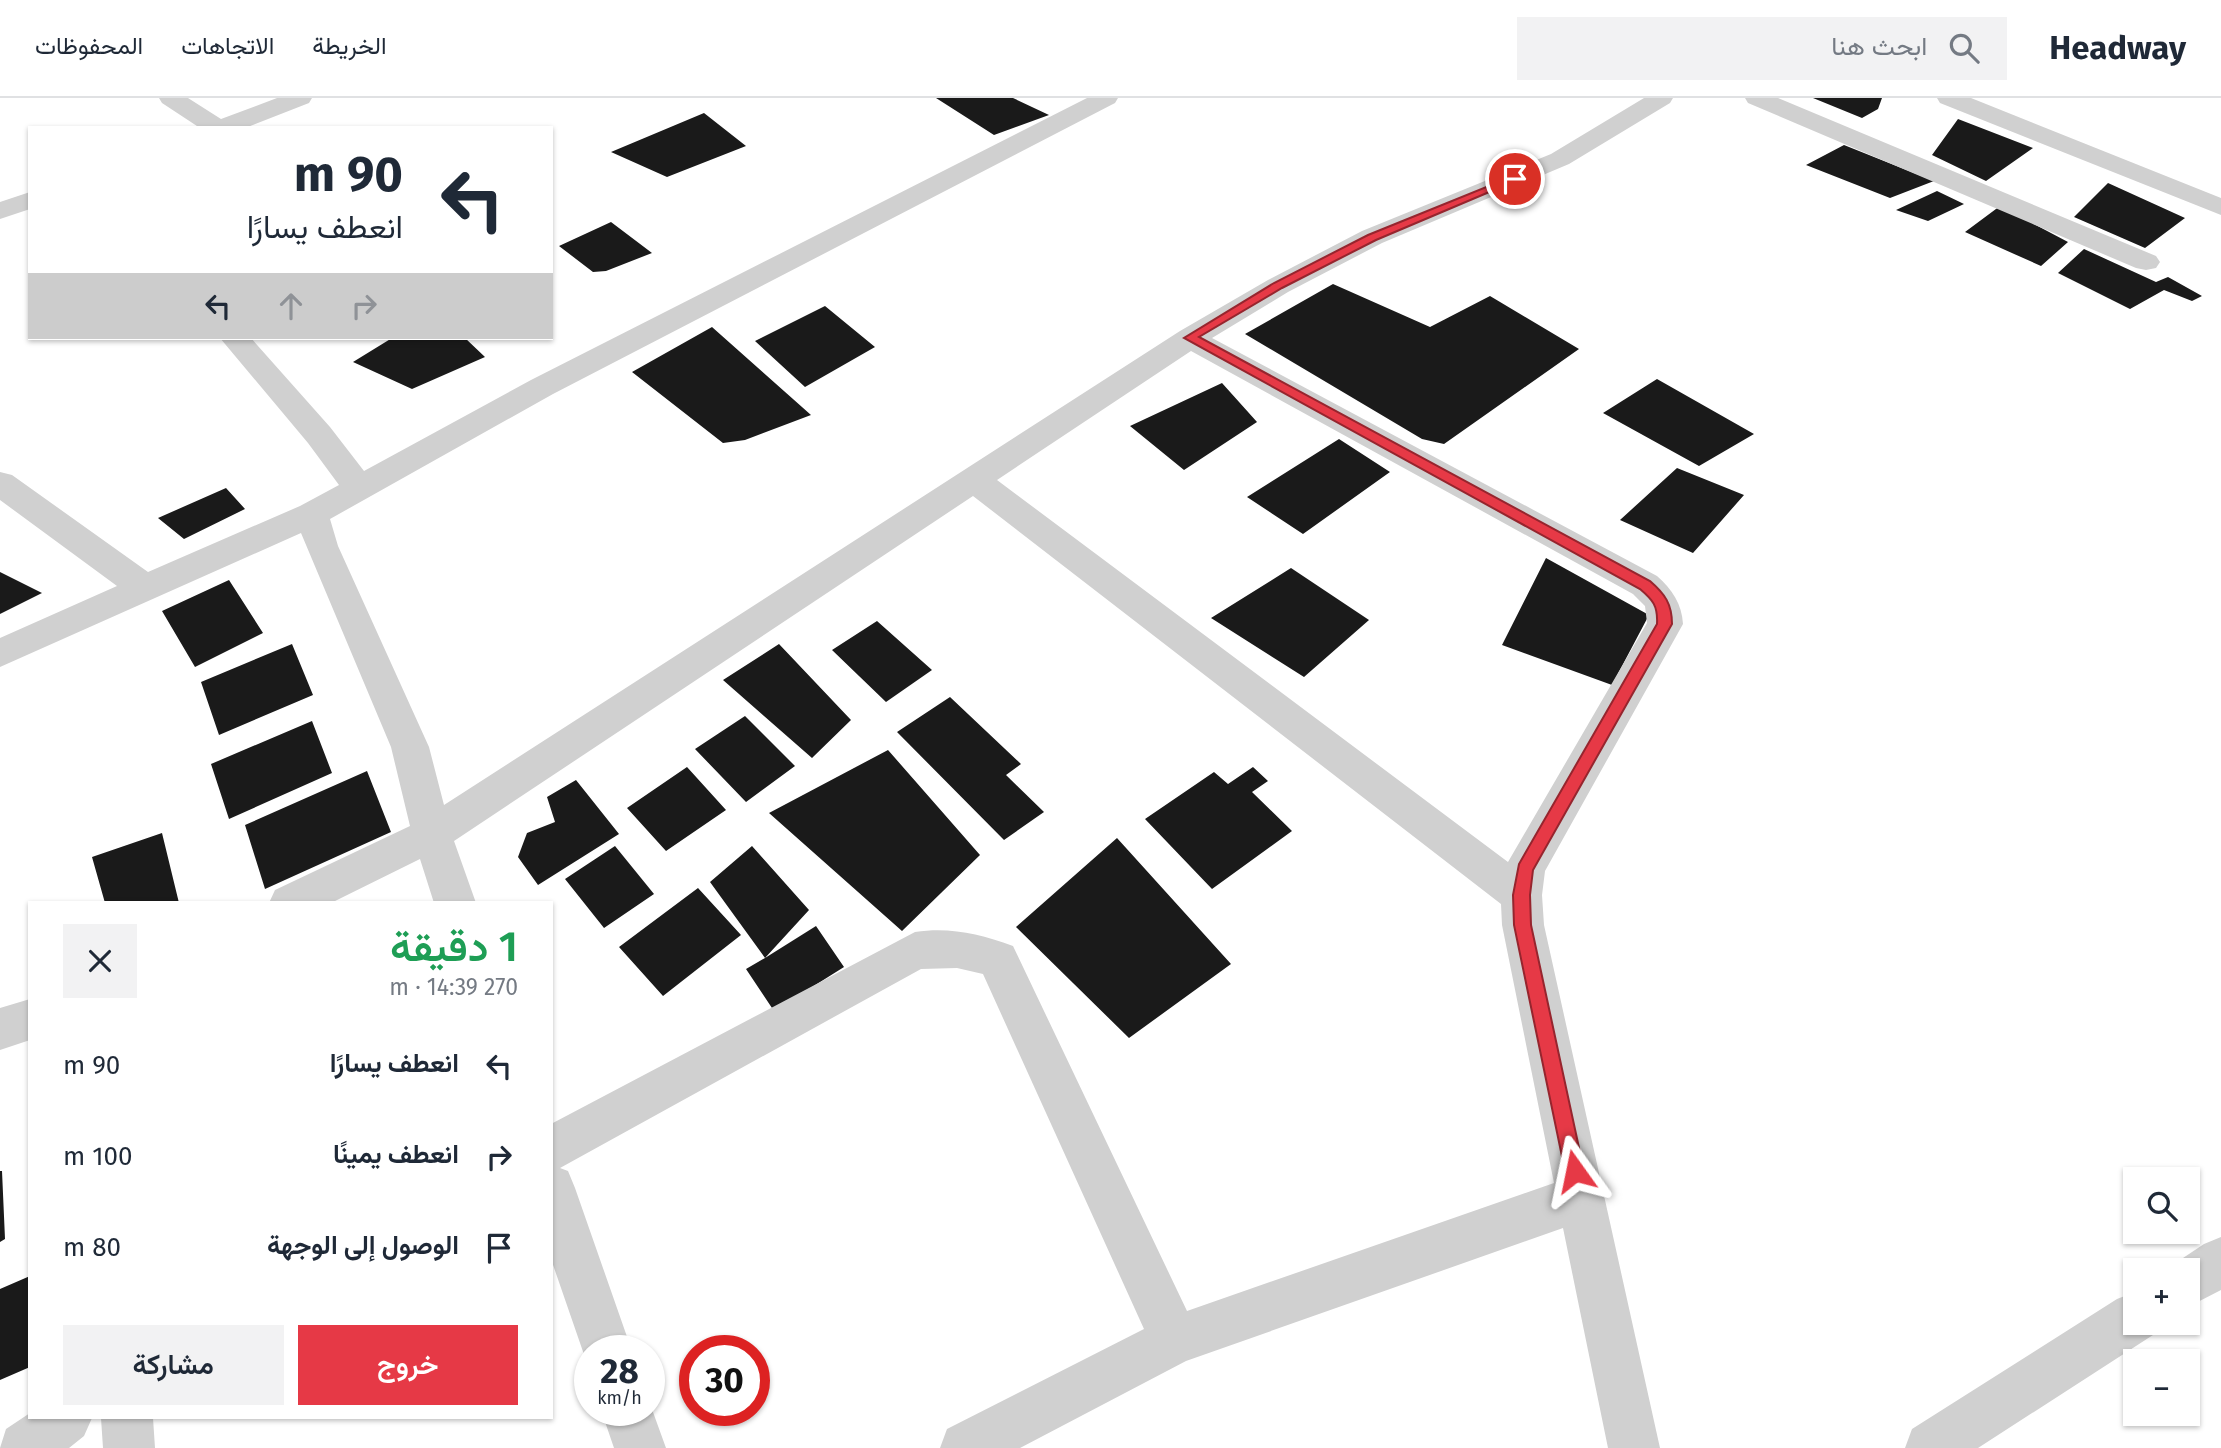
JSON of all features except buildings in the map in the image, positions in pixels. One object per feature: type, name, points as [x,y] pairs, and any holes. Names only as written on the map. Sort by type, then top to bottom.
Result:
[{"type":"street","points":[[172,98],[217,126]]},
{"type":"street","points":[[225,126],[300,98]]},
{"type":"street","points":[[0,653],[312,514],[554,381],[1106,98]]},
{"type":"street","points":[[294,901],[432,834],[1190,338],[1278,286],[1372,237],[1560,159],[1661,98]]},
{"type":"street","points":[[1757,98],[2146,262]]},
{"type":"street","points":[[1949,98],[2221,207]]},
{"type":"street","points":[[0,211],[28,201]]},
{"type":"street","points":[[1190,338],[1633,578],[1658,596],[1665,609],[1665,624],[1525,869],[1521,895],[1523,925],[1634,1448]]},
{"type":"street","points":[[236,340],[319,435],[359,488]]},
{"type":"street","points":[[972,480],[1521,895]]},
{"type":"street","points":[[0,482],[145,588]]},
{"type":"street","points":[[312,514],[321,546],[410,747],[432,834],[454,901]]},
{"type":"street","points":[[553,1148],[915,951],[944,947],[976,952],[998,960],[1175,1340]]},
{"type":"street","points":[[0,1029],[28,1020]]},
{"type":"street","points":[[553,1194],[602,1335]]},
{"type":"street","points":[[965,1448],[1175,1340],[1580,1198]]},
{"type":"street","points":[[2200,1275],[2221,1261]]},
{"type":"street","points":[[1931,1448],[2123,1325]]},
{"type":"street","points":[[26,1448],[65,1419]]},
{"type":"street","points":[[127,1419],[129,1448]]},
{"type":"street","points":[[632,1426],[640,1448]]},
{"type":"route","points":[[1515,179],[1372,237],[1278,286],[1190,338],[1645,585],[1658,596],[1665,609],[1665,624],[1525,869],[1521,895],[1523,925],[1575,1171]]}]
